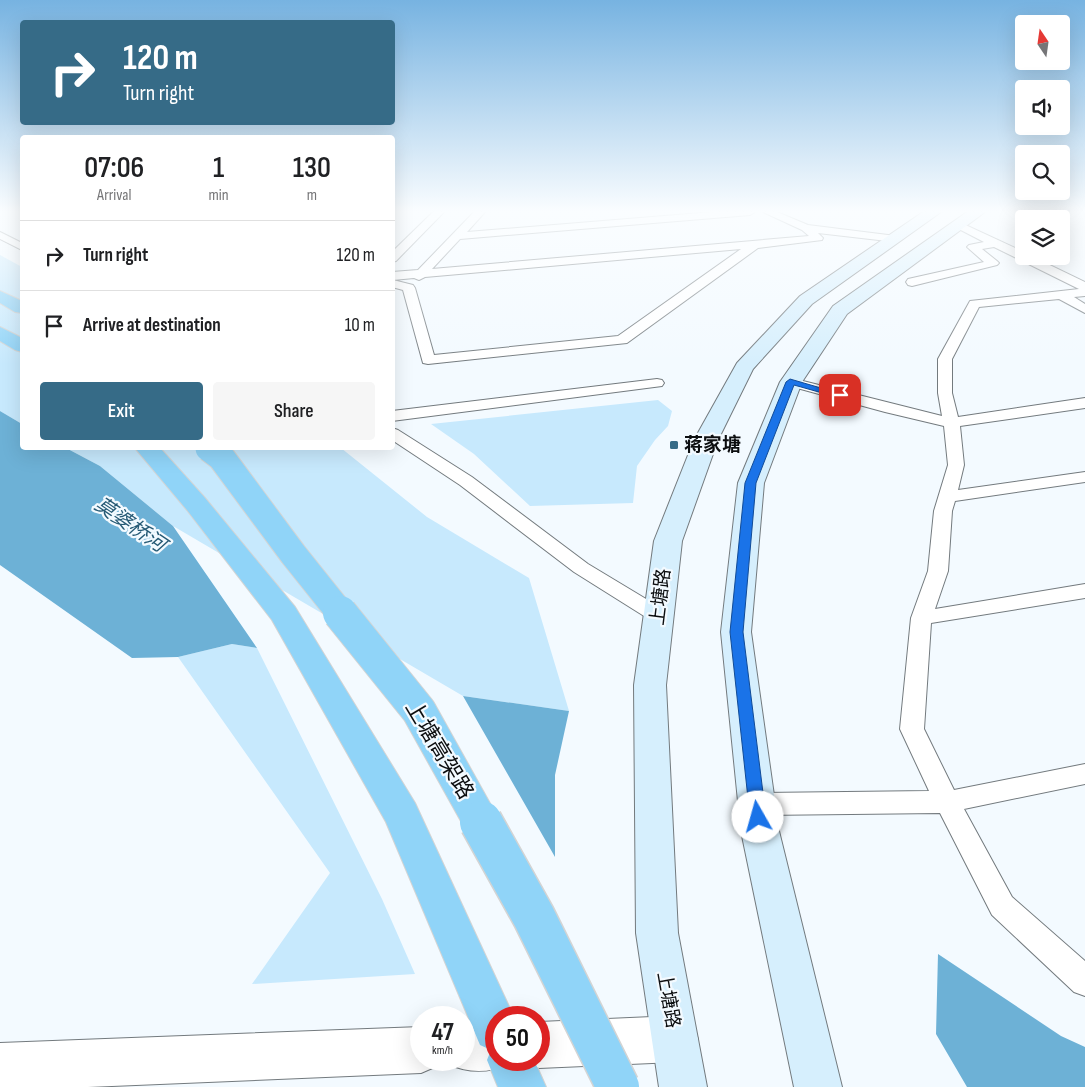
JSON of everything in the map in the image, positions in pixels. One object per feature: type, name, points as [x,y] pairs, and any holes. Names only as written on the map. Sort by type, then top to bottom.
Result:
[{"type":"highway","points":[[0,296],[20,307]]},
{"type":"highway","points":[[0,333],[20,345]]},
{"type":"highway","points":[[149,450],[196,504],[284,614],[402,815],[486,1006]]},
{"type":"highway","name":"上塘高架路","points":[[212,450],[221,457],[293,554],[419,711],[534,917],[618,1087]]},
{"type":"highway","points":[[515,1071],[522,1087]]},
{"type":"main road","name":"上塘路","points":[[683,1087],[657,933],[650,685],[668,541],[706,440],[744,367],[806,300],[860,263]]},
{"type":"main road","points":[[818,1087],[760,831],[736,632],[751,483],[790,382],[840,310],[898,263]]},
{"type":"street","points":[[550,1045],[675,1039]]},
{"type":"street","points":[[0,1067],[410,1050]]},
{"type":"lane","points":[[409,288],[433,263]]},
{"type":"lane","points":[[395,276],[545,263]]},
{"type":"lane","points":[[409,288],[428,360],[622,340],[730,263]]},
{"type":"lane","points":[[912,282],[993,263]]},
{"type":"lane","points":[[1036,263],[1085,287]]},
{"type":"lane","points":[[395,284],[409,288]]},
{"type":"lane","points":[[1085,292],[974,304],[945,359],[945,393],[952,423],[956,465],[943,511],[938,571],[922,618],[912,729],[947,802],[1002,906],[1085,981]]},
{"type":"lane","points":[[1060,294],[1085,309]]},
{"type":"lane","points":[[790,382],[890,409],[952,423],[1085,403]]},
{"type":"lane","points":[[395,416],[657,383]]},
{"type":"lane","points":[[395,435],[466,481],[581,568],[658,616]]},
{"type":"lane","points":[[947,497],[1085,477]]},
{"type":"lane","points":[[922,618],[1085,591]]},
{"type":"lane","points":[[756,804],[947,802],[1085,774]]},
{"type":"shaded area","points":[[0,263],[14,263],[20,266],[20,423],[0,411]]},
{"type":"shaded area","points":[[658,400],[672,411],[668,426],[655,440],[637,466],[633,503],[530,506],[474,454],[431,424]]},
{"type":"shaded area","points":[[70,450],[343,450],[427,517],[529,578],[569,711],[463,696],[173,526],[100,466]]},
{"type":"shaded area","points":[[232,644],[257,648],[382,899],[415,974],[252,984],[330,873],[178,657]]},
{"type":"water","name":"莫婆桥河","points":[[0,411],[20,423],[20,450],[70,450],[100,466],[173,526],[257,648],[232,644],[178,657],[132,658],[0,565]]},
{"type":"water","points":[[463,696],[569,711],[555,775],[555,857]]},
{"type":"water","points":[[938,954],[1061,1036],[1085,1047],[1085,1087],[967,1087],[936,1034]]},
{"type":"place","name":"蒋家塘","points":[[674,445]]},
{"type":"route","points":[[758,817],[736,632],[751,483],[790,382],[840,395]]}]
